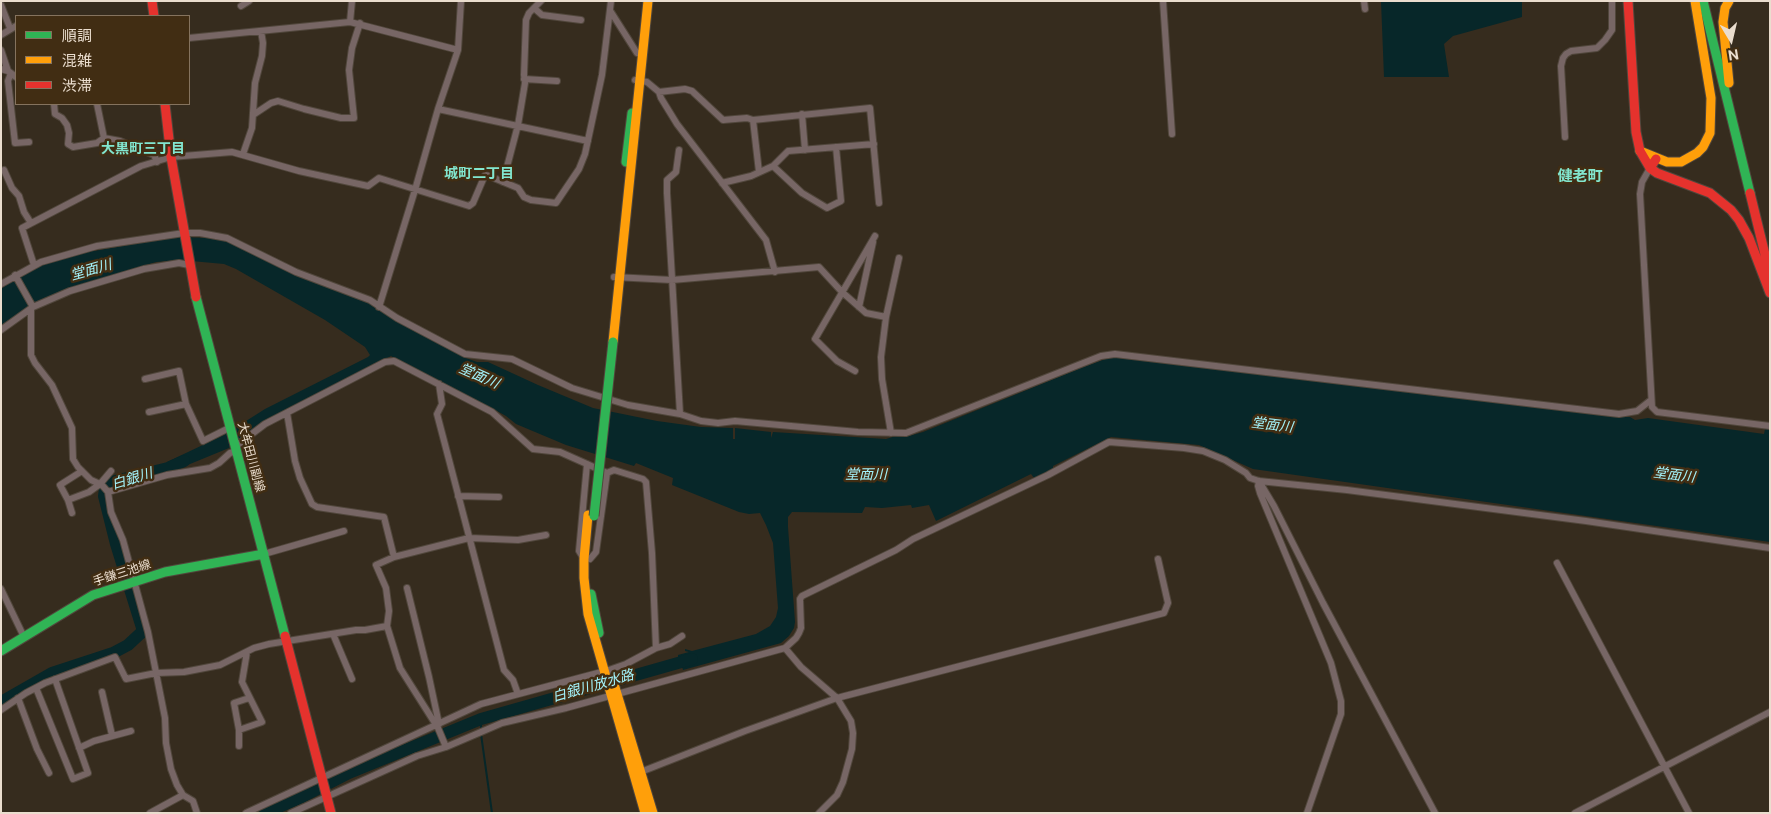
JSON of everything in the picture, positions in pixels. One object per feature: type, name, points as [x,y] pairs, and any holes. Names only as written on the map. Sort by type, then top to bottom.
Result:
[{"type":"main road","points":[[152,1],[154,15]]},
{"type":"main road","points":[[642,1],[638,81],[584,578],[588,614],[637,773],[652,813]]},
{"type":"main road","points":[[640,53],[648,1]]},
{"type":"main road","points":[[1628,1],[1634,114],[1640,151],[1650,168],[1666,178],[1710,193],[1731,210],[1749,238],[1770,293]]},
{"type":"main road","points":[[1640,151],[1656,159],[1674,163],[1681,162],[1690,158],[1703,147],[1710,133],[1712,118],[1711,98],[1695,1]]},
{"type":"main road","points":[[1703,1],[1770,275]]},
{"type":"main road","points":[[1729,1],[1725,8],[1723,22],[1726,60],[1730,90],[1755,202],[1760,236]]},
{"type":"main road","name":"大牟田川副線","points":[[164,105],[188,262],[200,313],[331,813]]},
{"type":"main road","points":[[1650,168],[1656,159]]},
{"type":"main road","name":"手鎌三池線","points":[[1,652],[93,595],[165,572],[264,554]]},
{"type":"main road","points":[[637,773],[645,813]]},
{"type":"street","points":[[241,6],[248,1]]},
{"type":"street","points":[[350,22],[352,1]]},
{"type":"street","points":[[378,307],[438,109],[458,50],[460,1]]},
{"type":"street","points":[[503,182],[518,125],[525,83],[526,20],[528,13],[540,1]]},
{"type":"street","points":[[34,266],[22,228],[119,176],[141,166],[171,157],[232,152],[299,171],[368,186],[379,178],[469,206],[473,203],[485,176],[518,188],[524,197],[531,200],[556,203],[579,169],[588,141],[602,75],[612,1]]},
{"type":"street","points":[[1163,1],[1172,134]]},
{"type":"street","points":[[1565,137],[1561,66],[1563,58],[1571,51],[1597,48],[1605,40],[1612,30],[1612,1]]},
{"type":"street","points":[[1,5],[13,26],[1,34]]},
{"type":"street","points":[[534,8],[542,15],[582,20]]},
{"type":"street","points":[[611,12],[640,53]]},
{"type":"street","points":[[190,38],[350,22],[360,23],[458,50]]},
{"type":"street","points":[[253,115],[271,103],[278,101],[342,118],[354,118],[349,70],[352,48],[360,23]]},
{"type":"street","points":[[243,154],[252,128],[255,83],[262,56],[262,31]]},
{"type":"street","points":[[1,50],[9,73],[8,81],[15,143],[29,142]]},
{"type":"street","points":[[524,79],[557,81]]},
{"type":"street","points":[[638,81],[647,82],[660,92],[677,124],[766,240],[776,272]]},
{"type":"street","points":[[660,92],[685,89],[692,92],[723,120],[748,118],[753,120],[870,108],[879,203]]},
{"type":"street","points":[[54,105],[55,114],[62,118],[67,125],[69,133],[68,144],[73,147],[97,143],[104,138],[120,141],[154,154],[157,162]]},
{"type":"street","points":[[98,105],[104,138]]},
{"type":"street","points":[[438,109],[588,141]]},
{"type":"street","points":[[802,114],[805,150]]},
{"type":"street","points":[[753,120],[759,172]]},
{"type":"street","points":[[722,183],[774,166],[788,151],[874,144]]},
{"type":"street","points":[[774,166],[802,193],[827,208],[841,201],[836,147]]},
{"type":"street","points":[[679,150],[676,172],[667,180],[680,414]]},
{"type":"street","points":[[1650,168],[1642,182],[1640,194],[1652,407],[1657,412],[1770,426]]},
{"type":"street","points":[[4,170],[12,188],[19,196],[24,212],[31,223]]},
{"type":"street","points":[[1,284],[41,262],[97,246],[200,233],[227,238],[296,272],[370,300],[378,307],[466,354],[512,359],[572,388],[628,405],[680,414],[704,422],[735,422],[891,433],[909,432],[1101,356],[1115,354],[1619,414],[1637,411],[1651,400]]},
{"type":"street","points":[[855,371],[837,361],[815,339],[875,236],[859,307]]},
{"type":"street","points":[[891,433],[882,379],[881,357],[886,317],[898,258]]},
{"type":"street","points":[[1,330],[32,308],[70,291],[144,269],[178,262],[188,262]]},
{"type":"street","points":[[617,277],[672,280],[819,267],[842,292],[866,313],[886,317]]},
{"type":"street","points":[[16,276],[32,308],[32,355],[35,363],[52,385],[72,428],[73,459],[91,480],[100,484],[108,492],[111,512],[123,540],[148,632],[165,718],[166,743],[171,769],[183,795],[193,801],[196,813]]},
{"type":"street","points":[[108,492],[167,475],[210,468],[219,464],[265,424],[385,362],[394,361],[492,412],[534,449],[560,452],[607,473],[614,470],[643,479],[646,482],[652,553],[656,648]]},
{"type":"street","points":[[145,379],[179,372],[186,404],[203,441],[231,427]]},
{"type":"street","points":[[439,384],[442,404],[437,414],[504,670],[513,680],[518,694]]},
{"type":"street","points":[[148,412],[186,404]]},
{"type":"street","points":[[287,413],[295,461],[300,478],[312,504],[317,507],[384,517],[394,557]]},
{"type":"street","points":[[290,813],[417,756],[502,723],[614,695],[785,648],[800,633],[800,599],[802,596],[896,550],[913,539],[1048,475],[1109,442],[1203,451],[1225,460],[1246,473],[1250,478],[1260,481],[1586,522],[1770,548]]},
{"type":"street","points":[[587,464],[579,551],[587,559],[596,552],[607,473]]},
{"type":"street","points":[[72,513],[60,485],[82,471]]},
{"type":"street","points":[[68,500],[89,492],[100,484],[111,471]]},
{"type":"street","points":[[1260,481],[1258,486],[1260,492],[1331,664],[1341,701],[1341,714],[1307,813]]},
{"type":"street","points":[[1260,481],[1435,813]]},
{"type":"street","points":[[458,496],[499,497]]},
{"type":"street","points":[[264,554],[344,531]]},
{"type":"street","points":[[445,745],[437,726],[400,668],[387,626],[389,611],[386,588],[376,565],[394,557],[469,538],[518,540],[546,535]]},
{"type":"street","points":[[637,773],[744,731],[837,698],[1164,613],[1168,603],[1158,559]]},
{"type":"street","points":[[1557,563],[1661,769],[1689,813]]},
{"type":"street","points":[[407,588],[429,677],[437,726]]},
{"type":"street","points":[[1,589],[24,637]]},
{"type":"street","points":[[1,710],[18,698],[55,679],[114,657],[126,678],[156,673],[184,672],[220,665],[269,644],[387,626]]},
{"type":"street","points":[[333,634],[352,679]]},
{"type":"street","points":[[246,813],[481,704],[607,671],[626,664],[656,648],[670,644],[682,636]]},
{"type":"street","points":[[785,648],[801,667],[837,698],[851,721],[853,733],[852,749],[847,770],[837,795],[819,813]]},
{"type":"street","points":[[239,730],[262,722],[242,682],[247,652]]},
{"type":"street","points":[[36,688],[73,779],[88,774],[55,679]]},
{"type":"street","points":[[102,692],[112,736]]},
{"type":"street","points":[[18,698],[37,748],[49,773]]},
{"type":"street","points":[[239,746],[239,730],[234,703],[249,698]]},
{"type":"street","points":[[1575,813],[1770,712]]},
{"type":"street","points":[[78,748],[94,741],[131,732]]},
{"type":"street","points":[[150,813],[183,795]]},
{"type":"water","points":[[1381,1],[1522,1],[1522,17],[1453,36],[1444,44],[1449,77],[1384,77]]},
{"type":"water","name":"堂面川","points":[[174,237],[213,238],[226,241],[370,303],[385,314],[466,358],[477,362],[488,362],[593,408],[657,421],[701,427],[733,428],[733,439],[735,439],[735,428],[771,432],[771,438],[773,432],[886,439],[896,436],[909,436],[1111,357],[1630,417],[1635,420],[1648,418],[1764,434],[1765,429],[1770,429],[1770,542],[1253,469],[1199,445],[1111,437],[1053,466],[1053,469],[1034,478],[1031,474],[936,521],[929,505],[912,508],[911,505],[882,508],[865,507],[862,513],[792,512],[788,517],[788,527],[795,622],[789,636],[781,643],[683,670],[682,666],[677,666],[676,658],[678,658],[678,655],[689,652],[685,651],[685,649],[692,651],[756,634],[770,626],[776,617],[778,608],[773,543],[760,513],[749,514],[739,512],[672,485],[673,478],[636,463],[634,466],[566,445],[516,424],[488,406],[450,389],[391,356],[242,437],[229,448],[173,471],[167,462],[224,435],[265,409],[370,355],[365,347],[325,320],[224,264],[180,260],[156,262],[54,295],[34,304],[1,325],[1,289],[21,275],[47,263],[92,250]]},
{"type":"waterway","name":"白銀川","points":[[1,702],[52,673],[113,653],[128,645],[143,631],[116,544],[104,496],[105,489],[107,483],[168,468],[184,461]]},
{"type":"waterway","name":"白銀川放水路","points":[[265,813],[349,773],[481,719],[692,659]]},
{"type":"waterway","points":[[481,719],[481,734],[492,813]]},
{"type":"traffic: fast","points":[[1703,1],[1750,193]]},
{"type":"traffic: fast","points":[[626,162],[632,113]]},
{"type":"traffic: fast","points":[[196,297],[285,636]]},
{"type":"traffic: fast","points":[[594,516],[613,342]]},
{"type":"traffic: fast","points":[[1,651],[93,595],[165,572],[264,554]]},
{"type":"traffic: fast","points":[[591,594],[599,633]]},
{"type":"traffic: slow","points":[[613,342],[648,1]]},
{"type":"traffic: slow","points":[[1640,151],[1667,162],[1681,162],[1697,153],[1703,147],[1710,133],[1711,98],[1695,1]]},
{"type":"traffic: slow","points":[[1729,1],[1725,8],[1723,22],[1729,83]]},
{"type":"traffic: slow","points":[[588,515],[584,559],[588,614],[645,813]]},
{"type":"traffic: slow","points":[[614,684],[653,813]]},
{"type":"traffic: jam","points":[[152,1],[154,15]]},
{"type":"traffic: jam","points":[[1628,1],[1636,132],[1640,151],[1650,168]]},
{"type":"traffic: jam","points":[[165,105],[171,157],[196,297]]},
{"type":"traffic: jam","points":[[1656,159],[1650,168],[1657,173],[1710,193],[1731,210],[1749,238],[1770,293]]},
{"type":"traffic: jam","points":[[1750,193],[1770,275]]},
{"type":"traffic: jam","points":[[285,636],[331,813]]},
{"type":"district","name":"大黒町三丁目","points":[[143,149]]},
{"type":"district","name":"城町二丁目","points":[[479,174]]},
{"type":"district","name":"健老町","points":[[1580,176]]}]
